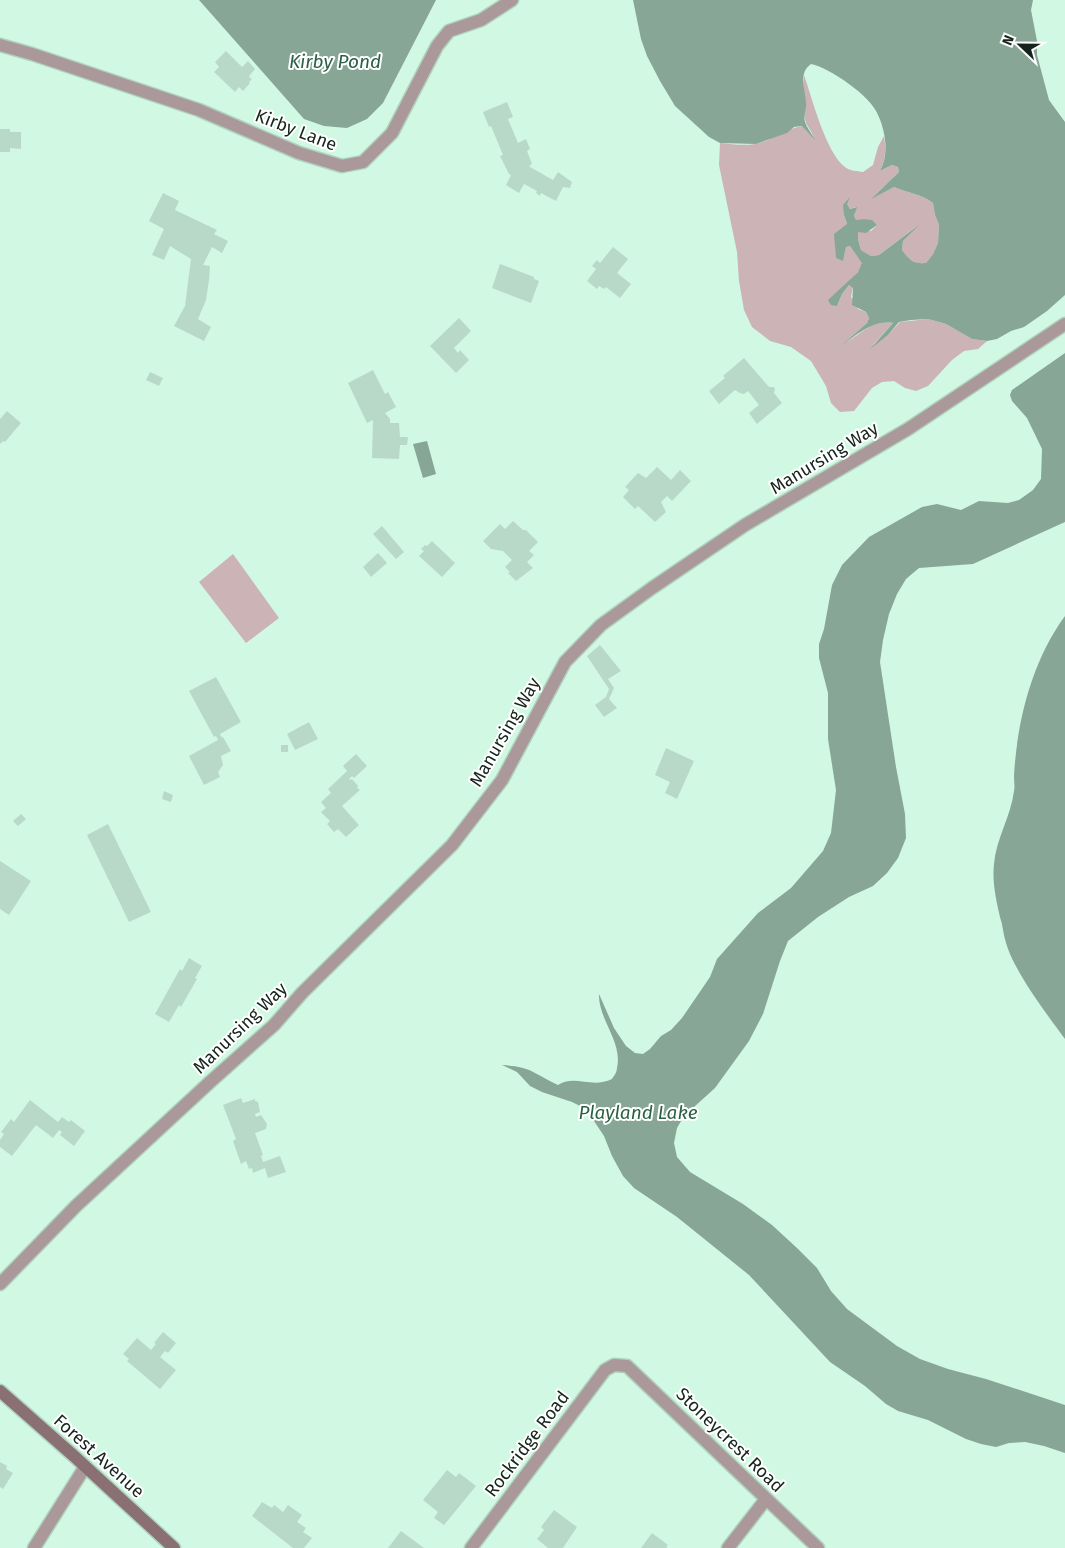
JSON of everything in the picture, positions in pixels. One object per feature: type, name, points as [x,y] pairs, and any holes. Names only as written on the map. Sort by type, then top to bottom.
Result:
[{"type":"street","name":"Kirby Lane","points":[[0,45],[199,110],[299,153],[342,166],[363,162],[392,133],[437,46],[449,31],[481,20],[512,0]]},
{"type":"street","name":"Manursing Way","points":[[0,1284],[76,1206],[274,1025],[309,986],[452,845],[502,780],[565,662],[601,625],[652,588],[746,525],[908,429],[1065,324]]},
{"type":"street","name":"Stoneycrest Road","points":[[614,1365],[627,1366],[818,1548]]},
{"type":"street","name":"Rockridge Road","points":[[471,1548],[605,1370],[614,1365]]},
{"type":"street","name":"Forest Avenue","points":[[0,1391],[174,1548]]},
{"type":"street","points":[[34,1548],[85,1467]]},
{"type":"street","points":[[728,1548],[766,1499]]},
{"type":"shaded area","points":[[804,75],[820,124],[838,160],[849,169],[863,172],[873,165],[878,147],[884,136],[885,154],[880,171],[892,165],[898,167],[899,172],[873,197],[894,187],[924,198],[933,203],[939,225],[938,243],[926,263],[912,261],[902,251],[903,241],[917,226],[879,255],[871,256],[861,250],[858,231],[871,231],[877,225],[864,219],[856,221],[854,216],[856,207],[850,209],[847,204],[844,215],[847,224],[843,260],[846,247],[850,246],[863,263],[858,272],[829,300],[837,306],[842,294],[849,285],[853,287],[851,297],[858,309],[866,312],[869,318],[867,323],[845,343],[873,325],[893,323],[872,346],[888,335],[900,322],[928,319],[946,324],[972,339],[987,341],[978,349],[964,351],[952,360],[928,386],[916,391],[905,388],[894,381],[882,382],[872,388],[854,411],[840,412],[831,403],[826,386],[811,361],[791,347],[770,341],[752,327],[744,310],[737,252],[719,165],[720,143],[755,144],[803,126],[814,137],[804,115],[806,103],[803,90]]},
{"type":"shaded area","points":[[233,554],[279,618],[246,643],[199,582]]},
{"type":"water","name":"Kirby Pond","points":[[199,0],[436,0],[383,103],[367,119],[347,128],[324,126],[304,119]]},
{"type":"water","points":[[633,0],[1033,0],[1031,10],[1037,41],[1037,55],[1049,100],[1065,122],[1065,295],[1047,311],[1024,327],[1011,331],[997,339],[987,341],[972,339],[946,324],[928,319],[899,322],[888,335],[870,349],[893,323],[872,326],[841,346],[867,323],[869,318],[866,312],[852,305],[853,288],[849,285],[842,294],[837,306],[831,305],[828,300],[858,272],[862,263],[850,246],[846,247],[843,261],[836,258],[834,234],[847,224],[843,205],[850,197],[847,204],[850,209],[857,207],[854,216],[856,220],[872,220],[877,225],[866,233],[858,232],[861,250],[871,256],[879,255],[920,224],[903,241],[902,250],[912,261],[926,263],[938,243],[939,225],[933,203],[894,187],[871,199],[899,172],[898,167],[892,165],[880,171],[885,158],[885,143],[878,115],[867,100],[849,84],[828,71],[811,64],[803,77],[806,105],[805,122],[815,140],[802,126],[794,127],[787,133],[756,144],[720,143],[709,137],[675,106],[660,81],[647,56],[641,39]]},
{"type":"water","name":"Playland Lake","points":[[1065,353],[1065,522],[973,564],[919,568],[906,579],[897,594],[889,614],[880,662],[905,814],[906,838],[898,858],[887,873],[873,886],[849,897],[818,917],[788,941],[763,1014],[749,1041],[715,1088],[684,1116],[677,1128],[674,1143],[677,1157],[690,1172],[743,1204],[772,1225],[817,1268],[831,1291],[847,1309],[897,1346],[920,1359],[948,1369],[986,1379],[1065,1405],[1065,1453],[1025,1442],[1009,1443],[996,1447],[981,1444],[966,1439],[928,1420],[898,1411],[886,1404],[865,1386],[830,1362],[749,1275],[677,1217],[634,1188],[623,1176],[604,1136],[586,1109],[530,1086],[517,1072],[502,1065],[527,1069],[558,1085],[570,1081],[597,1083],[612,1079],[617,1069],[617,1049],[602,1012],[599,994],[614,1028],[626,1046],[635,1053],[643,1054],[682,1018],[710,977],[717,959],[758,913],[791,888],[823,851],[831,833],[836,790],[828,739],[828,693],[819,658],[819,644],[824,629],[832,585],[842,565],[869,537],[922,507],[937,504],[961,510],[979,501],[1008,503],[1019,500],[1033,490],[1041,479],[1042,449],[1027,418],[1012,401],[1010,395],[1012,390]]},
{"type":"water","points":[[427,441],[436,474],[423,478],[413,444]]},
{"type":"water","points":[[1065,616],[1065,1039],[1032,992],[1010,955],[997,904],[994,870],[995,855],[1012,800],[1019,734],[1028,692],[1044,652]]},
{"type":"building","points":[[226,51],[242,67],[248,61],[255,69],[249,77],[252,79],[250,83],[243,91],[239,87],[235,92],[214,72],[219,67],[215,62]]},
{"type":"building","points":[[507,102],[513,117],[508,119],[518,143],[526,139],[530,149],[527,151],[532,164],[529,166],[553,180],[558,172],[572,182],[570,188],[563,187],[556,201],[541,193],[540,196],[536,193],[537,191],[524,184],[519,193],[506,185],[511,175],[500,156],[503,155],[483,112]]},
{"type":"building","points":[[0,129],[10,129],[10,132],[21,132],[21,149],[10,148],[10,152],[0,152]]},
{"type":"building","points":[[163,193],[179,201],[175,210],[217,230],[214,234],[228,241],[222,253],[212,247],[203,265],[210,266],[209,280],[206,300],[198,319],[211,327],[204,341],[174,326],[185,306],[191,259],[170,246],[164,260],[152,255],[164,229],[149,221]]},
{"type":"building","points":[[613,247],[628,259],[617,273],[631,284],[620,298],[606,287],[604,289],[599,286],[597,289],[587,281],[596,269],[592,266],[597,260],[600,263]]},
{"type":"building","points":[[500,264],[534,277],[534,279],[539,281],[531,303],[492,288]]},
{"type":"building","points":[[459,318],[471,331],[454,348],[458,353],[460,350],[469,360],[456,373],[430,346]]},
{"type":"building","points":[[744,358],[769,387],[775,388],[774,393],[782,403],[757,424],[749,413],[759,405],[748,391],[744,394],[735,390],[719,404],[709,391],[725,378],[723,376]]},
{"type":"building","points":[[373,370],[385,394],[388,392],[396,407],[385,413],[390,419],[390,423],[399,423],[400,437],[408,437],[407,445],[400,445],[399,459],[372,458],[373,420],[367,423],[348,383]]},
{"type":"building","points":[[150,372],[163,378],[159,386],[146,380]]},
{"type":"building","points":[[7,411],[21,423],[5,442],[3,441],[0,444],[0,419]]},
{"type":"building","points":[[657,467],[671,480],[680,470],[691,481],[672,501],[667,496],[661,502],[666,512],[655,522],[638,506],[635,509],[623,497],[629,490],[625,487],[638,473],[646,478]]},
{"type":"building","points":[[513,521],[538,542],[529,551],[534,555],[527,562],[533,568],[516,581],[505,567],[512,560],[503,551],[491,549],[483,541],[500,524],[505,529]]},
{"type":"building","points":[[382,526],[404,552],[396,559],[373,534]]},
{"type":"building","points":[[432,541],[455,563],[442,577],[419,556],[424,551],[421,549]]},
{"type":"building","points":[[378,553],[387,563],[371,577],[363,567]]},
{"type":"building","points":[[600,645],[621,671],[608,679],[614,688],[609,699],[617,708],[604,717],[595,705],[606,697],[609,689],[587,656]]},
{"type":"building","points":[[216,677],[241,722],[220,734],[231,751],[221,756],[223,765],[218,772],[220,777],[204,785],[189,756],[218,740],[216,736],[214,737],[189,691]]},
{"type":"building","points":[[309,722],[318,739],[295,750],[287,734]]},
{"type":"building","points":[[281,745],[288,745],[288,752],[281,752]]},
{"type":"building","points":[[666,748],[694,761],[677,799],[665,793],[670,782],[655,775]]},
{"type":"building","points":[[356,754],[367,766],[354,778],[352,776],[349,779],[352,779],[360,790],[342,806],[359,825],[346,837],[338,829],[334,832],[327,824],[330,821],[321,812],[326,808],[321,802],[331,793],[328,789],[347,771],[343,766]]},
{"type":"building","points":[[164,791],[173,795],[171,802],[162,799]]},
{"type":"building","points":[[21,814],[26,819],[18,826],[13,821]]},
{"type":"building","points":[[108,824],[151,912],[129,922],[87,835]]},
{"type":"building","points":[[0,861],[31,881],[9,915],[0,909]]},
{"type":"building","points":[[189,958],[202,966],[181,1007],[179,1005],[169,1022],[155,1014],[180,969],[182,971]]},
{"type":"building","points":[[241,1098],[243,1103],[255,1099],[258,1102],[260,1112],[255,1114],[256,1117],[261,1115],[267,1124],[266,1129],[255,1133],[263,1155],[261,1156],[263,1162],[280,1156],[286,1172],[268,1178],[265,1168],[253,1173],[252,1168],[249,1169],[246,1161],[241,1164],[233,1141],[236,1139],[223,1105]]},
{"type":"building","points":[[30,1100],[58,1122],[62,1117],[69,1122],[71,1120],[85,1131],[74,1146],[60,1135],[62,1132],[59,1130],[53,1138],[36,1125],[12,1156],[0,1147],[0,1140],[4,1134],[1,1132],[11,1119],[14,1122]]},
{"type":"building","points":[[163,1332],[176,1343],[168,1353],[165,1351],[160,1357],[176,1370],[160,1389],[127,1361],[129,1359],[123,1354],[137,1338],[151,1350]]},
{"type":"building","points":[[0,1462],[13,1473],[3,1489],[0,1487]]},
{"type":"building","points":[[447,1470],[456,1477],[459,1473],[476,1486],[444,1525],[434,1518],[438,1512],[423,1500]]},
{"type":"building","points":[[262,1502],[272,1508],[274,1505],[283,1512],[288,1505],[302,1515],[297,1522],[306,1528],[303,1532],[312,1538],[304,1548],[293,1548],[252,1516]]},
{"type":"building","points":[[554,1510],[577,1527],[563,1548],[548,1548],[537,1539],[544,1530],[541,1527]]},
{"type":"building","points":[[401,1531],[424,1548],[388,1548]]},
{"type":"building","points":[[652,1533],[668,1545],[666,1547],[668,1548],[641,1548]]}]
